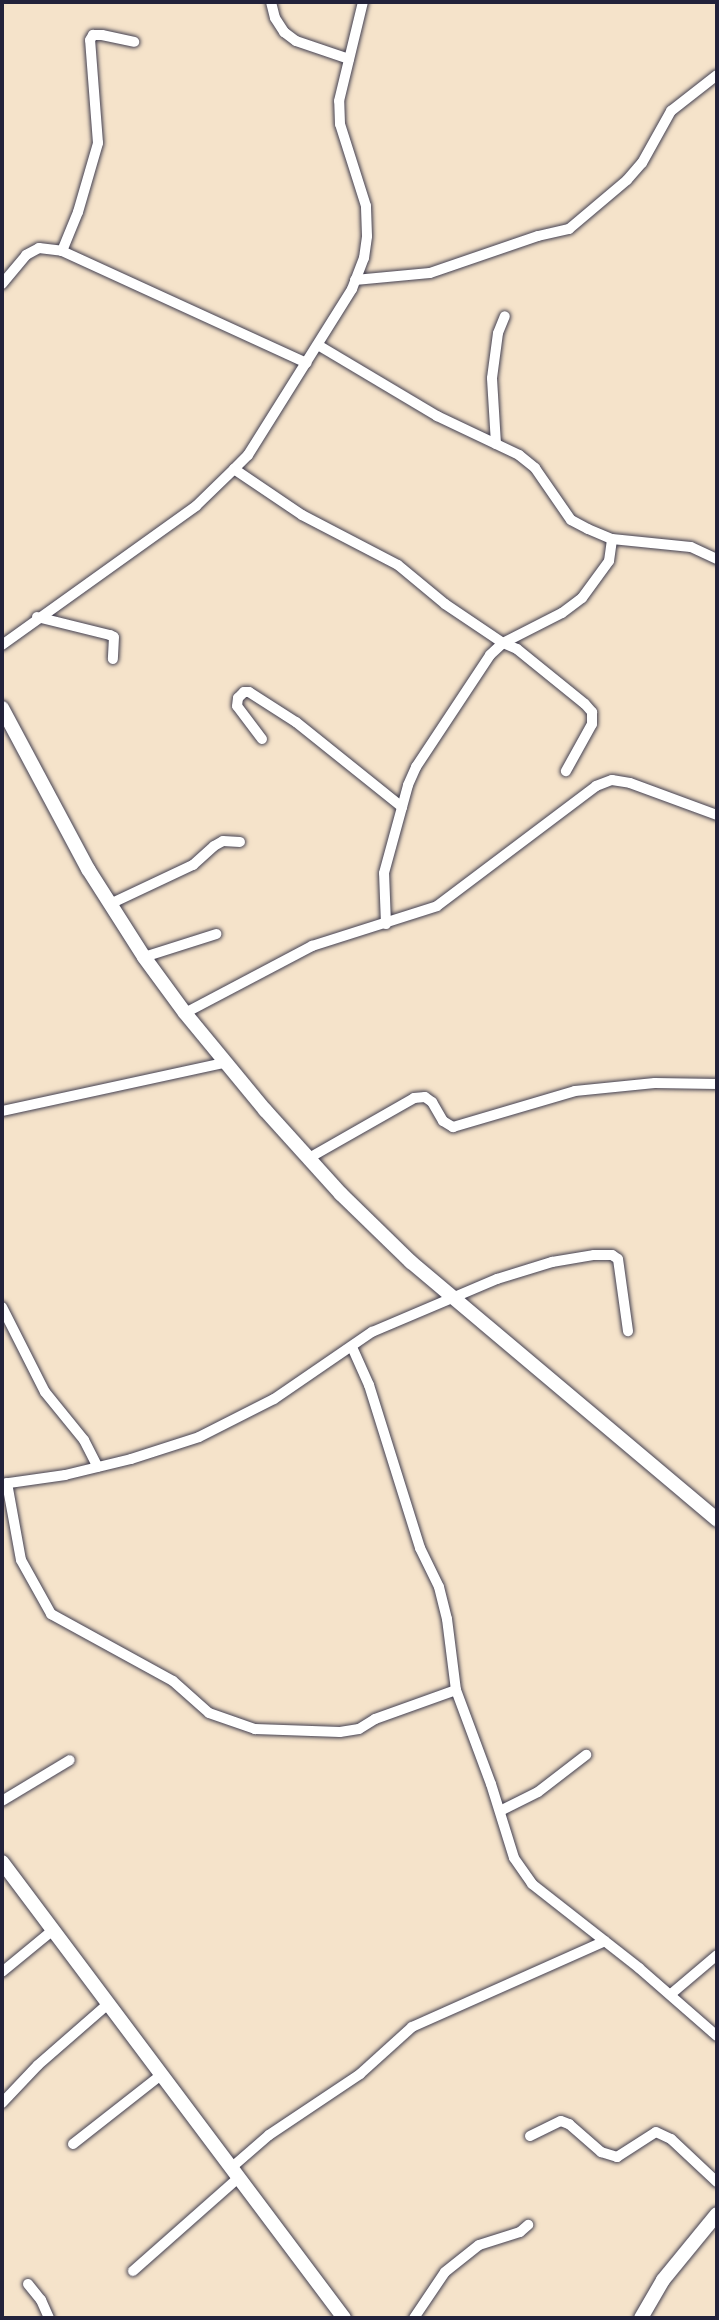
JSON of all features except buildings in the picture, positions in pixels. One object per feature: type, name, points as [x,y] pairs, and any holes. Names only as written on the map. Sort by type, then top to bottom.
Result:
[{"type":"main road","points":[[2,708],[51,804],[110,904],[144,957],[224,1063],[377,1230],[452,1297],[717,1520]]},
{"type":"main road","points":[[2,1862],[344,2318]]},
{"type":"main road","points":[[641,2318],[663,2280],[717,2214]]},
{"type":"street","points":[[271,2],[275,18],[284,32],[296,41],[349,59]]},
{"type":"street","points":[[2,645],[37,617],[197,506],[234,470],[248,455],[307,363],[355,280],[368,236],[366,206],[340,124],[339,101],[363,2]]},
{"type":"street","points":[[62,251],[78,212],[98,144],[90,40],[93,35],[134,42]]},
{"type":"street","points":[[355,280],[430,273],[538,236],[569,229],[627,180],[642,163],[671,111],[717,75]]},
{"type":"street","points":[[2,284],[32,251],[39,248],[62,251],[307,363]]},
{"type":"street","points":[[496,444],[492,378],[498,333],[505,316]]},
{"type":"street","points":[[318,345],[437,416],[519,455],[535,468],[571,520],[612,538],[691,547],[717,559]]},
{"type":"street","points":[[234,470],[302,515],[398,565],[445,604],[503,643],[517,649],[592,712],[592,724],[566,771]]},
{"type":"street","points":[[386,924],[384,873],[415,767],[490,655],[503,643],[562,613],[582,598],[606,567],[612,538]]},
{"type":"street","points":[[37,617],[114,637],[113,660]]},
{"type":"street","points":[[262,738],[237,706],[238,698],[244,692],[249,692],[296,722],[402,807]]},
{"type":"street","points":[[185,1013],[312,946],[386,924],[446,900],[586,793],[612,780],[647,788],[717,815]]},
{"type":"street","points":[[110,904],[193,865],[223,841],[240,842]]},
{"type":"street","points":[[144,957],[174,944],[216,934]]},
{"type":"street","points":[[2,1111],[224,1063]]},
{"type":"street","points":[[309,1158],[415,1098],[425,1097],[432,1102],[443,1121],[453,1127],[575,1091],[655,1083],[717,1084]]},
{"type":"street","points":[[456,1690],[375,1719],[359,1729],[340,1732],[255,1729],[209,1713],[173,1681],[51,1614],[21,1560],[4,1483],[98,1467],[199,1437],[274,1399],[372,1332],[452,1297],[532,1267],[594,1255],[612,1255],[618,1259],[622,1268],[628,1331]]},
{"type":"street","points":[[2,1307],[45,1392],[84,1440],[98,1467]]},
{"type":"street","points":[[352,1347],[369,1385],[420,1548],[439,1587],[447,1619],[456,1690],[500,1811],[514,1858],[525,1877],[671,1994],[717,2036]]},
{"type":"street","points":[[500,1811],[538,1792],[586,1755]]},
{"type":"street","points":[[2,1801],[70,1760]]},
{"type":"street","points":[[2,1972],[53,1930]]},
{"type":"street","points":[[133,2270],[235,2173],[269,2135],[360,2074],[412,2027],[606,1941]]},
{"type":"street","points":[[671,1994],[717,1955]]},
{"type":"street","points":[[2,2103],[108,2004]]},
{"type":"street","points":[[73,2144],[161,2075]]},
{"type":"street","points":[[530,2136],[561,2121],[569,2124],[601,2152],[617,2157],[656,2132],[671,2139],[717,2182]]},
{"type":"street","points":[[414,2318],[444,2272],[480,2245],[520,2232],[528,2225]]},
{"type":"street","points":[[28,2284],[41,2300],[49,2318]]}]
